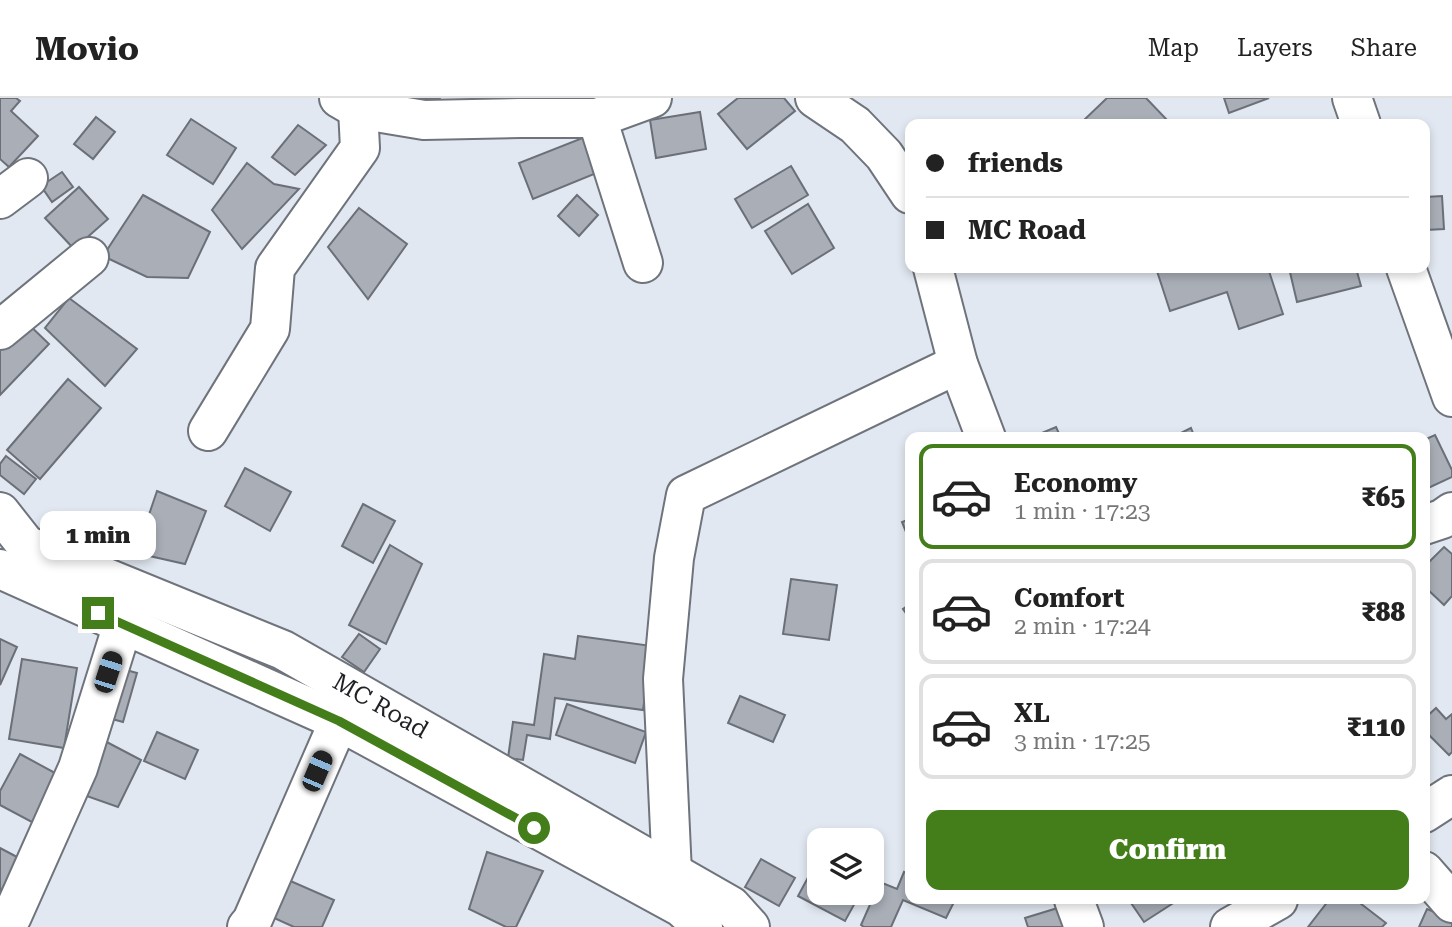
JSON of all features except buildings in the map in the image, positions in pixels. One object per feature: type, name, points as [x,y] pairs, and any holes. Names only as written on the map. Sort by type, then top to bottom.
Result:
[{"type":"street","points":[[208,431],[270,329],[275,268],[360,148],[349,103],[424,120],[597,118],[652,98]]},
{"type":"street","points":[[815,98],[855,125],[884,155],[905,186]]},
{"type":"street","points":[[1352,98],[1359,119]]},
{"type":"street","points":[[597,118],[643,263]]},
{"type":"street","points":[[0,330],[89,257]]},
{"type":"street","points":[[934,273],[958,365],[984,432]]},
{"type":"street","points":[[1408,273],[1452,397]]},
{"type":"street","points":[[672,873],[663,679],[674,558],[686,495],[958,365]]},
{"type":"street","name":"MC Road","points":[[0,512],[26,545],[283,650],[731,906],[750,927]]},
{"type":"street","points":[[1430,522],[1452,512]]},
{"type":"street","name":"MC Road","points":[[0,569],[339,721],[681,908],[703,927]]},
{"type":"street","points":[[12,916],[78,768],[123,624]]},
{"type":"street","points":[[247,927],[339,721]]},
{"type":"street","points":[[1430,809],[1452,795]]},
{"type":"street","points":[[1430,878],[1452,903]]},
{"type":"street","points":[[1075,904],[1084,927]]},
{"type":"street","points":[[1230,927],[1271,904]]},
{"type":"route","points":[[98,613],[339,721],[534,828]]}]
